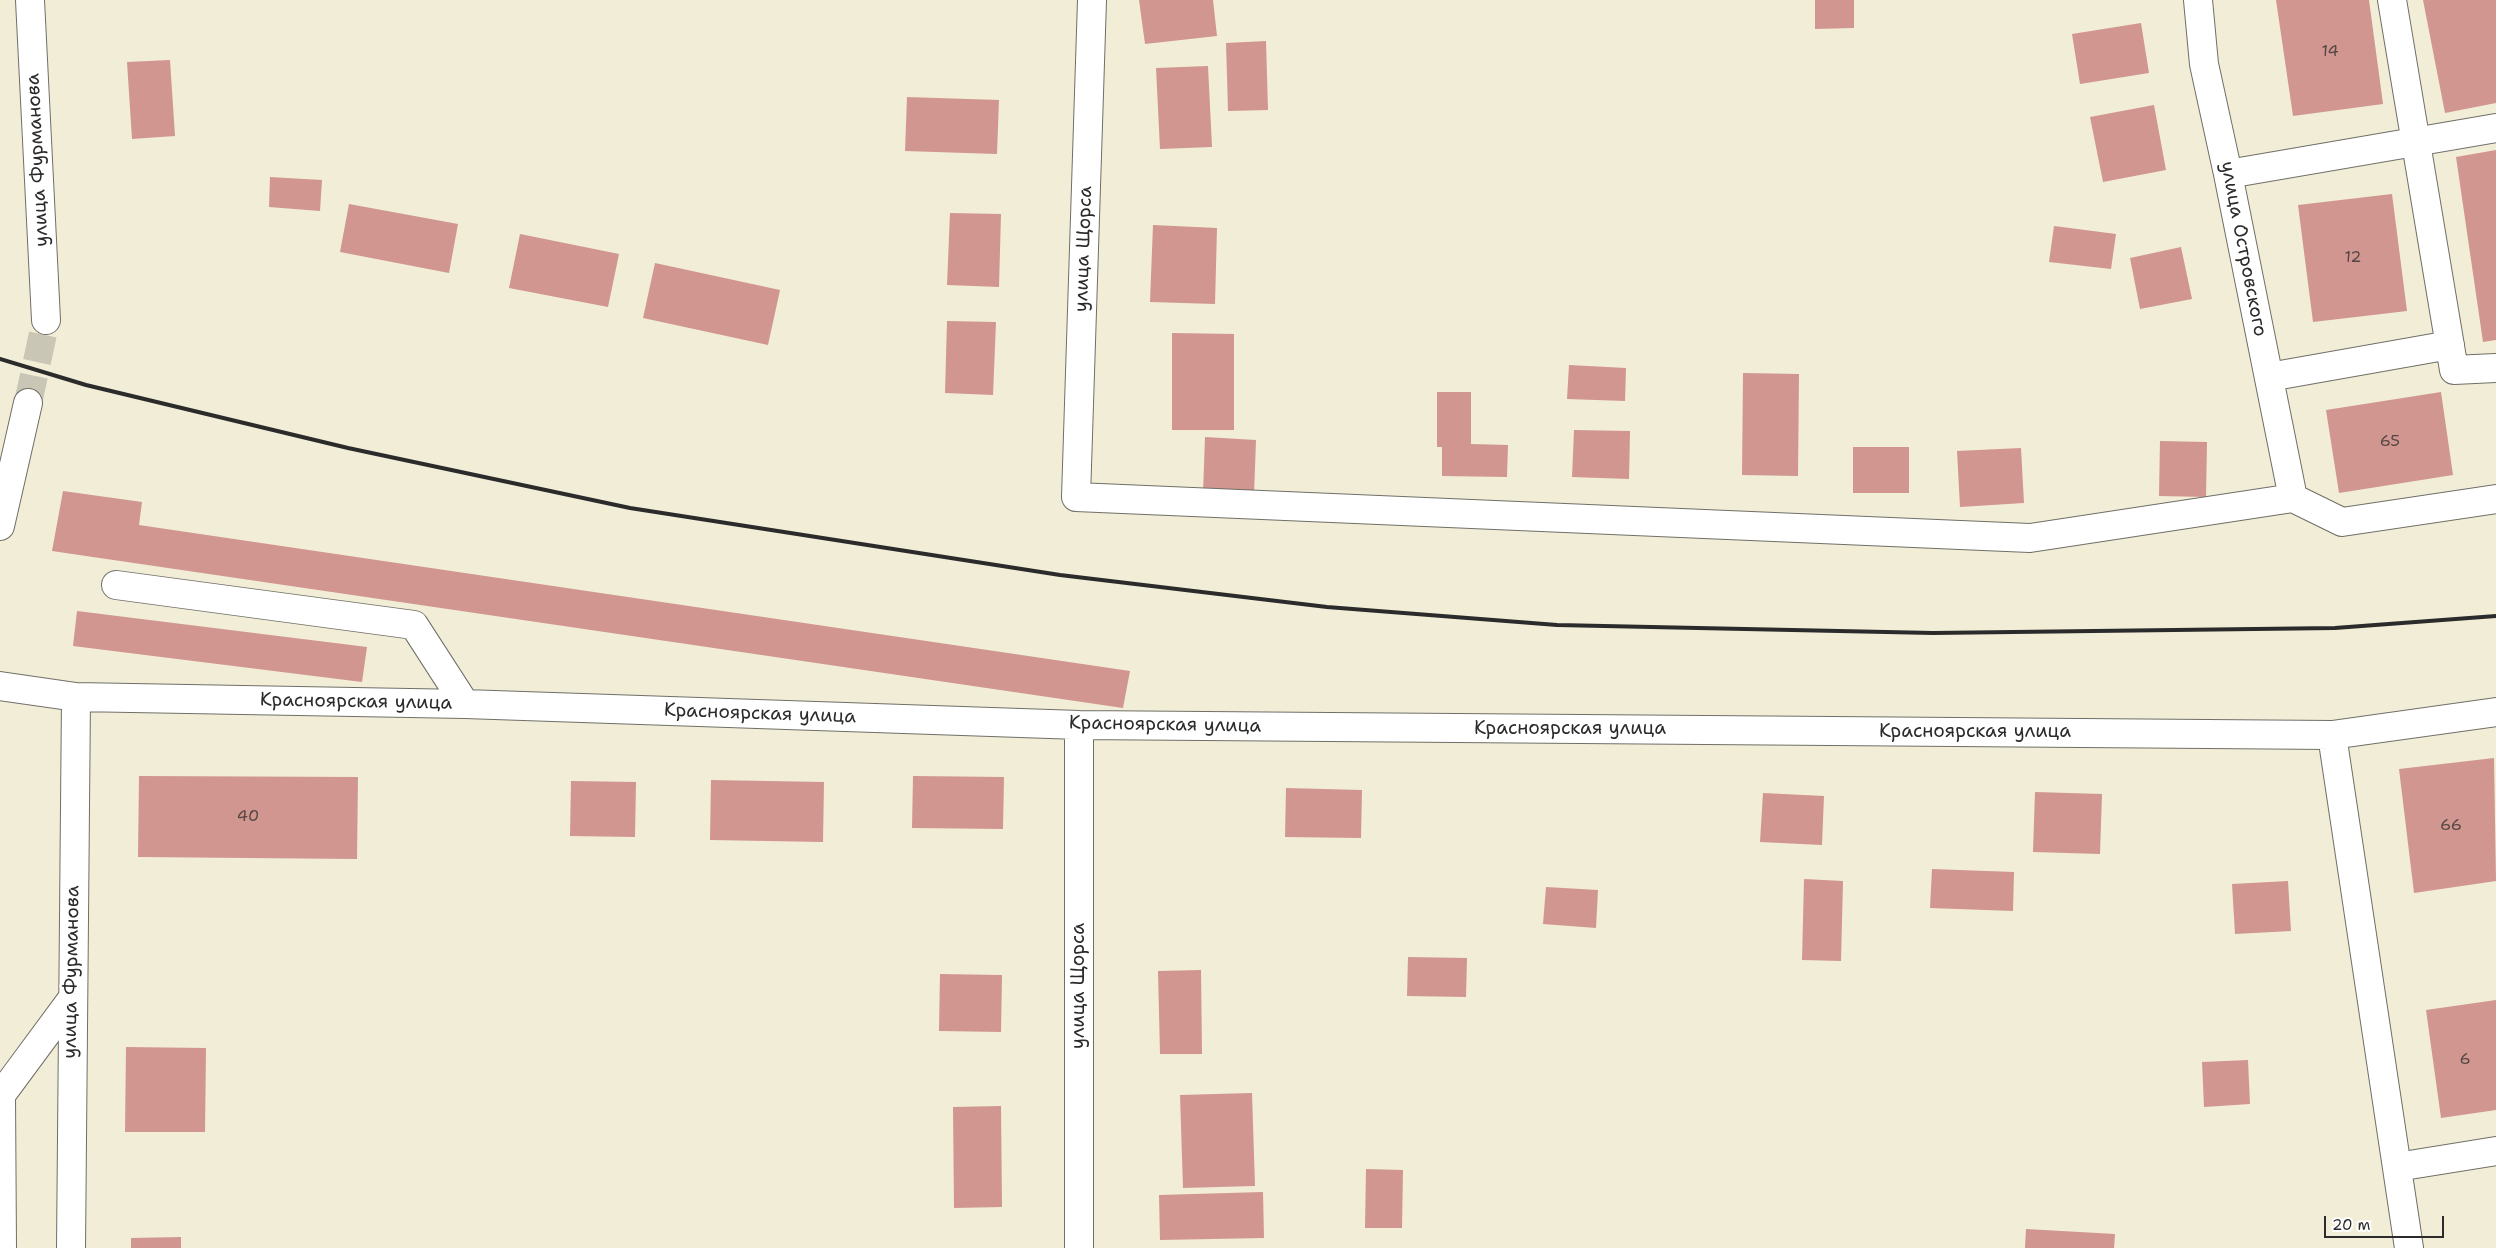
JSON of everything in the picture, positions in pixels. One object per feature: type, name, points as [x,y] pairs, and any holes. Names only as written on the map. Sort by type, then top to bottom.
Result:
[{"type":"street","name":"улица Фурманова","points":[[30,0],[46,320]]},
{"type":"street","name":"улица Щорса","points":[[1092,0],[1076,498],[2030,538],[2293,498]]},
{"type":"street","name":"улица Островского","points":[[2198,0],[2204,64],[2293,498]]},
{"type":"street","points":[[2392,0],[2454,370],[2496,368]]},
{"type":"street","points":[[2228,174],[2496,128]]},
{"type":"street","points":[[2268,377],[2450,345]]},
{"type":"street","points":[[0,526],[28,403]]},
{"type":"street","points":[[2293,498],[2342,522],[2496,499]]},
{"type":"street","points":[[116,585],[414,626],[465,704]]},
{"type":"street","name":"Красноярская улица","points":[[0,686],[76,697],[465,704],[1079,725],[2332,735],[2496,712]]},
{"type":"street","name":"улица Фурманова","points":[[71,1248],[76,697]]},
{"type":"street","name":"улица Щорса","points":[[1079,725],[1079,1248]]},
{"type":"street","points":[[2332,735],[2409,1248]]},
{"type":"street","points":[[2,1248],[1,1095],[72,999]]},
{"type":"street","points":[[2397,1167],[2496,1151]]},
{"type":"building","points":[[1139,0],[1213,0],[1217,36],[1145,44]]},
{"type":"building","points":[[1815,0],[1854,0],[1854,28],[1815,29]]},
{"type":"building","points":[[2276,0],[2369,0],[2383,104],[2293,116]]},
{"type":"building","points":[[2423,0],[2496,0],[2496,103],[2445,113]]},
{"type":"building","points":[[2141,23],[2149,73],[2080,84],[2072,34]]},
{"type":"building","points":[[1266,41],[1268,110],[1228,111],[1226,43]]},
{"type":"building","points":[[170,60],[175,136],[132,139],[127,62]]},
{"type":"building","points":[[1208,66],[1212,147],[1160,149],[1156,68]]},
{"type":"building","points":[[907,97],[999,100],[997,154],[905,151]]},
{"type":"building","points":[[2154,105],[2166,170],[2103,182],[2090,117]]},
{"type":"building","points":[[2496,150],[2496,340],[2483,342],[2456,157]]},
{"type":"building","points":[[270,177],[322,180],[320,211],[269,207]]},
{"type":"building","points":[[2392,194],[2407,311],[2313,322],[2298,205]]},
{"type":"building","points":[[349,204],[458,224],[449,273],[340,252]]},
{"type":"building","points":[[950,213],[1001,214],[999,287],[947,285]]},
{"type":"building","points":[[1153,225],[1217,228],[1215,304],[1150,302]]},
{"type":"building","points":[[2054,226],[2116,234],[2111,269],[2049,262]]},
{"type":"building","points":[[520,234],[619,254],[608,307],[509,288]]},
{"type":"building","points":[[2181,247],[2192,299],[2140,309],[2130,258]]},
{"type":"building","points":[[655,263],[780,290],[768,345],[643,318]]},
{"type":"building","points":[[947,321],[996,322],[993,395],[945,393]]},
{"type":"building","points":[[1172,333],[1234,334],[1234,430],[1172,430]]},
{"type":"building","points":[[1569,365],[1626,368],[1625,401],[1567,399]]},
{"type":"building","points":[[1743,373],[1799,374],[1798,476],[1742,475]]},
{"type":"building","points":[[1437,392],[1471,392],[1471,444],[1508,445],[1507,477],[1442,476],[1442,447],[1437,447]]},
{"type":"building","points":[[2441,392],[2453,475],[2339,493],[2326,410]]},
{"type":"building","points":[[1574,430],[1630,431],[1629,479],[1572,477]]},
{"type":"building","points":[[1205,437],[1256,440],[1254,495],[1203,493]]},
{"type":"building","points":[[2160,441],[2207,442],[2206,497],[2159,496]]},
{"type":"building","points":[[1853,447],[1909,447],[1909,493],[1853,493]]},
{"type":"building","points":[[2021,448],[2024,503],[1960,507],[1957,451]]},
{"type":"building","points":[[63,491],[142,502],[139,525],[1130,671],[1123,708],[52,551]]},
{"type":"building","points":[[77,611],[367,647],[362,682],[73,646]]},
{"type":"building","points":[[2494,758],[2496,881],[2414,893],[2399,769]]},
{"type":"building","points":[[139,776],[358,777],[357,859],[138,857]]},
{"type":"building","points":[[913,776],[1004,777],[1003,829],[912,828]]},
{"type":"building","points":[[711,780],[824,782],[823,842],[710,840]]},
{"type":"building","points":[[571,781],[636,782],[635,837],[570,836]]},
{"type":"building","points":[[1286,788],[1362,790],[1361,838],[1285,837]]},
{"type":"building","points":[[2035,792],[2102,794],[2100,854],[2033,852]]},
{"type":"building","points":[[1763,793],[1824,796],[1822,845],[1760,842]]},
{"type":"building","points":[[1932,869],[2014,872],[2013,911],[1930,908]]},
{"type":"building","points":[[1804,879],[1843,881],[1841,961],[1802,960]]},
{"type":"building","points":[[2288,881],[2291,931],[2235,934],[2232,884]]},
{"type":"building","points":[[1546,887],[1598,890],[1596,928],[1543,924]]},
{"type":"building","points":[[1408,957],[1467,958],[1466,997],[1407,996]]},
{"type":"building","points":[[1201,970],[1202,1054],[1160,1054],[1158,971]]},
{"type":"building","points":[[940,974],[1002,975],[1001,1032],[939,1031]]},
{"type":"building","points":[[2496,1000],[2496,1110],[2441,1118],[2426,1010]]},
{"type":"building","points":[[126,1047],[206,1048],[205,1132],[125,1132]]},
{"type":"building","points":[[2248,1060],[2250,1104],[2204,1107],[2202,1062]]},
{"type":"building","points":[[1252,1093],[1255,1186],[1183,1188],[1180,1095]]},
{"type":"building","points":[[1001,1106],[1002,1207],[954,1208],[953,1107]]},
{"type":"building","points":[[1366,1169],[1403,1170],[1402,1228],[1365,1228]]},
{"type":"building","points":[[1263,1192],[1264,1238],[1160,1240],[1159,1195]]},
{"type":"building","points":[[2026,1229],[2115,1234],[2114,1248],[2025,1248]]},
{"type":"building","points":[[181,1237],[181,1248],[131,1248],[131,1238]]},
{"type":"tunnel","points":[[28,403],[46,320]]},
{"type":"railway","points":[[0,359],[86,385],[348,448],[630,508],[1060,575],[1327,607],[1557,625],[1933,633],[2335,628],[2496,616]]}]
